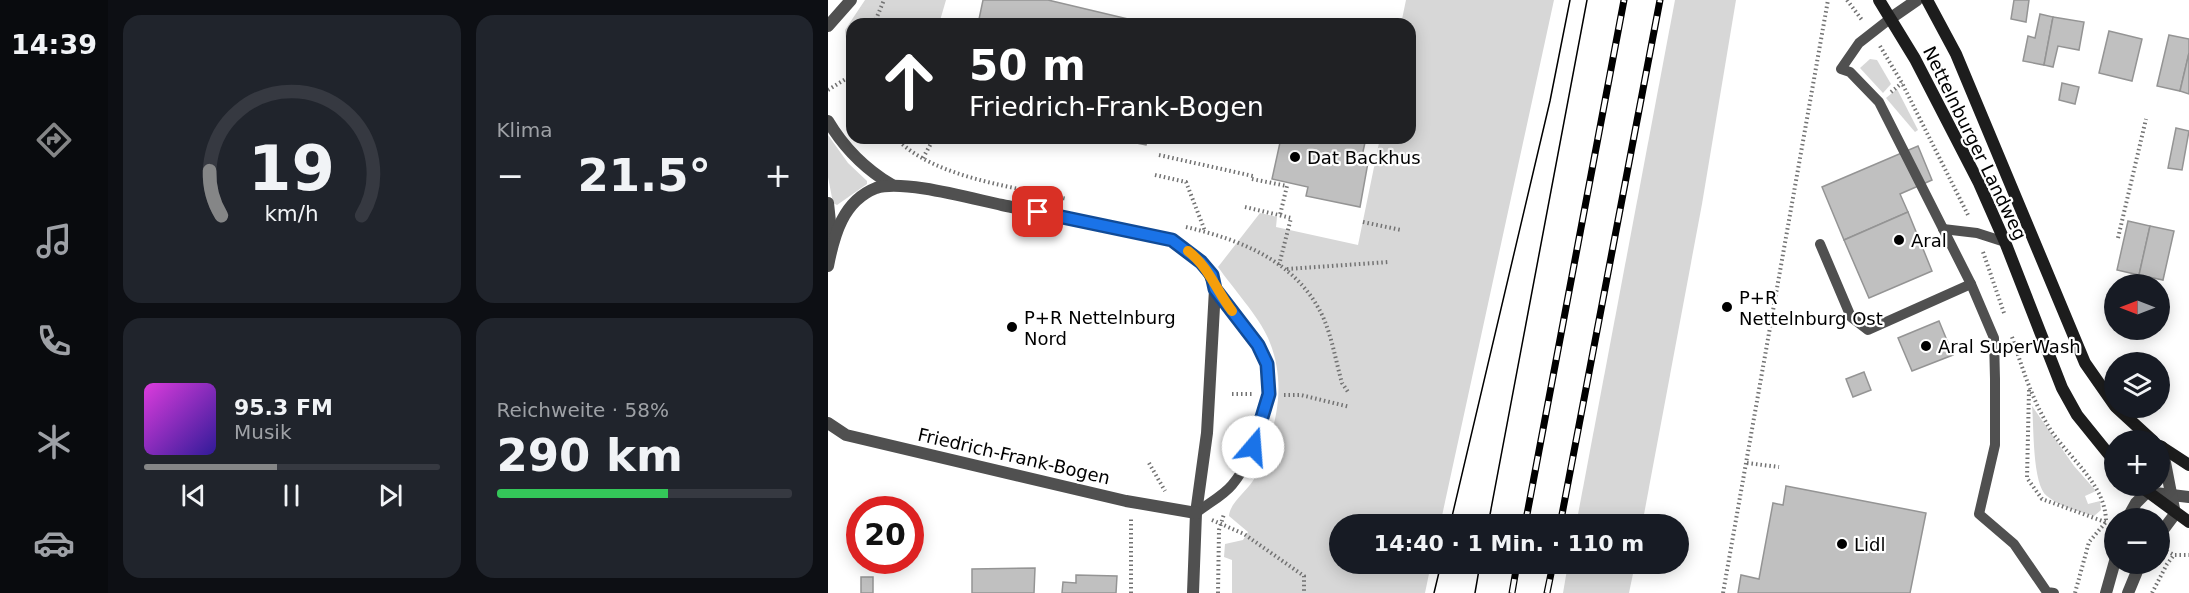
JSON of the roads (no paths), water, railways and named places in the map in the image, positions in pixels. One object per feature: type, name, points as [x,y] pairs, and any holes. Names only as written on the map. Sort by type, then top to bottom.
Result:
[{"type":"main road","name":"Nettelnburger Landweg","points":[[1879,0],[1891,18],[1973,172],[2005,242],[2062,388],[2077,415],[2104,448]]},
{"type":"main road","name":"Nettelnburger Landweg","points":[[1927,0],[1956,54],[2085,363],[2104,390]]},
{"type":"main road","name":"Nettelnburger Landweg","points":[[2128,418],[2141,430]]},
{"type":"main road","name":"Nettelnburger Landweg","points":[[2170,453],[2189,465]]},
{"type":"main road","points":[[2152,496],[2189,522]]},
{"type":"street","points":[[828,26],[851,0]]},
{"type":"street","points":[[1891,18],[1917,0]]},
{"type":"street","points":[[828,121],[854,156],[872,173],[892,185]]},
{"type":"street","points":[[828,266],[832,242],[842,220],[855,201],[876,188],[892,185],[953,194],[1172,240],[1201,262],[1212,275],[1215,289],[1207,433],[1196,513],[1193,593]]},
{"type":"street","points":[[828,203],[832,242]]},
{"type":"street","name":"Friedrich-Frank-Bogen","points":[[828,423],[846,435],[1131,502],[1196,513]]},
{"type":"street","points":[[2170,491],[2175,514],[2170,521]]},
{"type":"street","points":[[2171,495],[2189,497]]},
{"type":"street","points":[[2106,593],[2111,574]]},
{"type":"street","points":[[2128,593],[2136,574]]},
{"type":"lane","points":[[1891,18],[1859,43],[1841,69],[1850,72],[1879,102],[1971,284],[1994,338],[1995,445],[1979,514],[2014,544],[2047,592],[2054,593]]},
{"type":"lane","points":[[1943,229],[1977,232],[2005,242]]},
{"type":"lane","points":[[1820,244],[1851,317],[1868,330],[1971,284]]},
{"type":"lane","points":[[1196,513],[1231,487],[1239,475],[1258,434],[1269,394],[1267,364],[1258,345],[1215,289]]},
{"type":"tram line","points":[[1453,514],[1550,101],[1570,0]]},
{"type":"tram line","points":[[1490,514],[1587,0]]},
{"type":"tram line","points":[[1434,593],[1439,574]]},
{"type":"tram line","points":[[1475,593],[1478,574]]},
{"type":"railway","points":[[1527,514],[1624,0]]},
{"type":"railway","points":[[1562,514],[1660,0]]},
{"type":"railway","points":[[1512,593],[1515,574]]},
{"type":"railway","points":[[1547,593],[1551,574]]},
{"type":"place","name":"Dat Backhus","points":[[1295,157]]},
{"type":"place","name":"Aral","points":[[1899,240]]},
{"type":"place","name":"P+R Nettelnburg Ost","points":[[1727,307]]},
{"type":"place","name":"P+R Nettelnburg Nord","points":[[1012,327]]},
{"type":"place","name":"Aral SuperWash","points":[[1926,346]]},
{"type":"place","name":"Lidl","points":[[1842,544]]}]
